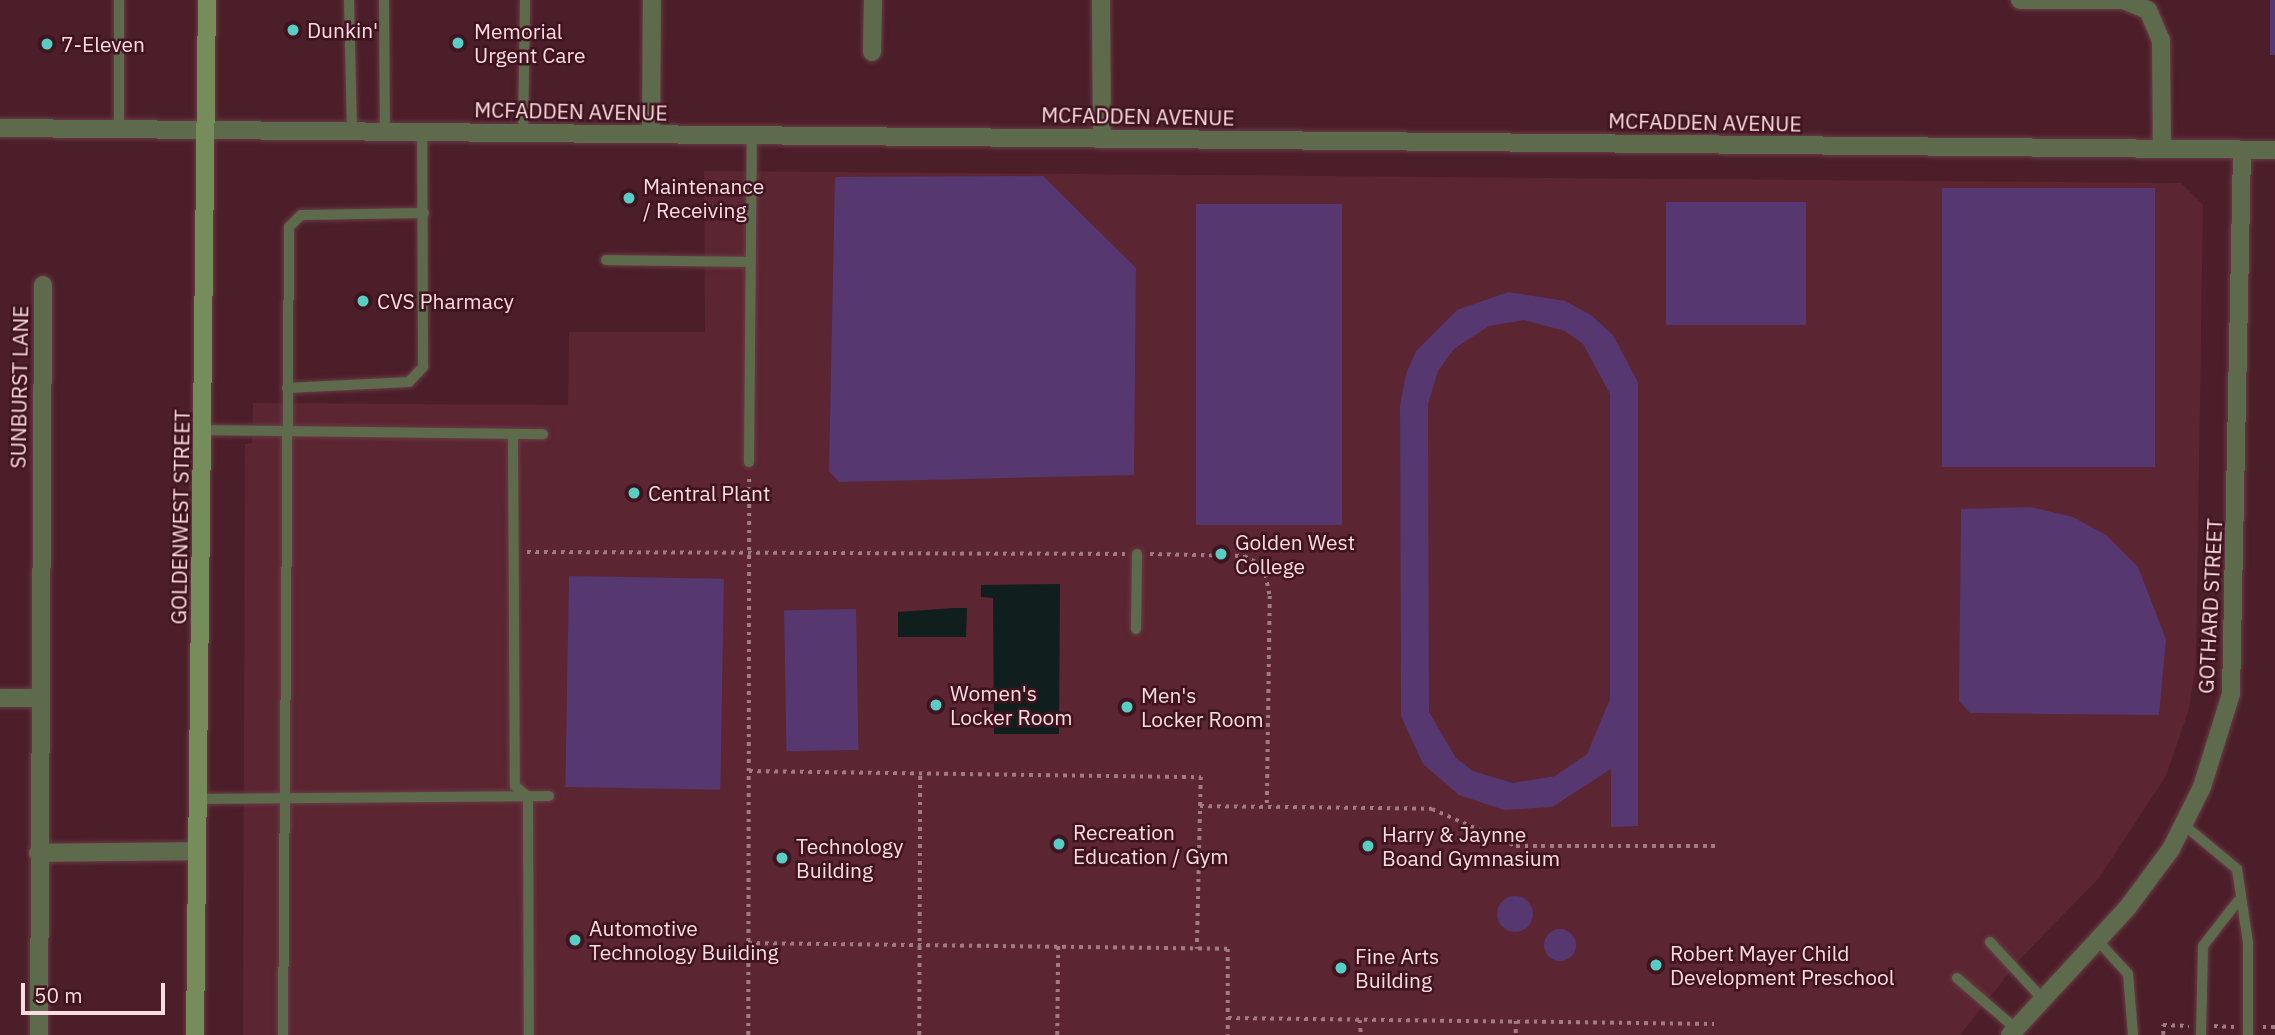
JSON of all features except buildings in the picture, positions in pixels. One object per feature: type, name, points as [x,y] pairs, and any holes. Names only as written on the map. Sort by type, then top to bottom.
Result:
[{"type":"main road","name":"GOLDENWEST STREET","points":[[195,1035],[207,0]]},
{"type":"street","points":[[651,134],[652,0]]},
{"type":"street","points":[[872,52],[873,0]]},
{"type":"street","points":[[1101,0],[1102,139]]},
{"type":"street","points":[[2020,0],[2123,0],[2148,10],[2161,40],[2162,149]]},
{"type":"street","name":"MCFADDEN AVENUE","points":[[0,128],[2275,150]]},
{"type":"street","name":"GOTHARD STREET","points":[[2012,1031],[2154,874],[2184,825],[2217,747],[2235,654],[2242,150]]},
{"type":"street","name":"SUNBURST LANE","points":[[39,1035],[38,698],[43,285]]},
{"type":"street","points":[[0,698],[38,698]]},
{"type":"street","points":[[38,853],[197,851]]},
{"type":"lane","points":[[119,0],[119,129]]},
{"type":"lane","points":[[349,0],[352,131]]},
{"type":"lane","points":[[384,0],[385,131]]},
{"type":"lane","points":[[523,133],[525,0]]},
{"type":"lane","points":[[287,388],[408,382],[423,368],[422,132]]},
{"type":"lane","points":[[749,462],[752,135]]},
{"type":"lane","points":[[283,1035],[289,227],[300,215],[424,214]]},
{"type":"lane","points":[[606,260],[750,262]]},
{"type":"lane","points":[[204,430],[543,434]]},
{"type":"lane","points":[[513,434],[515,786],[528,797],[529,1035]]},
{"type":"lane","points":[[1136,629],[1137,554]]},
{"type":"lane","points":[[198,799],[285,795],[549,796]]},
{"type":"lane","points":[[2184,825],[2230,858],[2237,869],[2237,902],[2248,943],[2248,1035]]},
{"type":"lane","points":[[2201,1035],[2203,946],[2237,902]]},
{"type":"lane","points":[[2097,940],[2128,974],[2133,1034]]},
{"type":"lane","points":[[1990,942],[2041,997]]},
{"type":"lane","points":[[1957,978],[2012,1031]]},
{"type":"path","points":[[748,1035],[749,462]]},
{"type":"path","points":[[514,552],[1244,556],[1264,566],[1270,596],[1267,805]]},
{"type":"path","points":[[750,771],[1201,777],[1197,948]]},
{"type":"path","points":[[919,1035],[920,773]]},
{"type":"path","points":[[1200,806],[1432,809],[1516,846],[1716,846]]},
{"type":"path","points":[[748,943],[1228,949],[1228,1035]]},
{"type":"path","points":[[1057,1035],[1058,946]]},
{"type":"path","points":[[1228,1018],[1714,1024]]},
{"type":"path","points":[[1360,1020],[1361,1035]]},
{"type":"path","points":[[1516,1021],[1516,1035]]},
{"type":"shaded area","points":[[2270,0],[2275,0],[2275,55],[2270,55]]},
{"type":"shaded area","name":"Golden West College","points":[[704,171],[2181,183],[2203,205],[2196,664],[2189,709],[2166,776],[2099,878],[2020,959],[1960,1035],[243,1035],[245,444],[252,443],[253,403],[568,405],[569,332],[705,332]]},
{"type":"shaded area","points":[[1043,176],[1136,268],[1134,475],[839,482],[829,471],[835,177]]},
{"type":"shaded area","points":[[1942,188],[2155,188],[2155,467],[1942,467]]},
{"type":"shaded area","points":[[1666,202],[1806,202],[1806,325],[1666,325]]},
{"type":"shaded area","points":[[1196,204],[1342,204],[1342,525],[1196,525]]},
{"type":"shaded area","points":[[1508,292],[1565,301],[1591,315],[1613,335],[1638,382],[1638,826],[1611,827],[1611,769],[1552,807],[1504,810],[1459,795],[1423,764],[1401,716],[1400,405],[1406,374],[1416,351],[1457,310]],"holes":[[[1524,320],[1565,331],[1583,344],[1610,394],[1610,699],[1587,754],[1555,776],[1513,783],[1473,771],[1456,758],[1429,712],[1428,404],[1438,371],[1454,349],[1489,326]]]},
{"type":"shaded area","points":[[2031,507],[2073,517],[2106,535],[2138,567],[2166,639],[2159,715],[1970,713],[1959,701],[1961,509]]},
{"type":"shaded area","points":[[569,576],[724,579],[720,790],[565,787]]},
{"type":"shaded area","points":[[1060,584],[1059,734],[994,734],[993,598],[981,597],[981,585]]},
{"type":"shaded area","points":[[967,608],[966,637],[898,637],[898,612]]},
{"type":"shaded area","points":[[856,609],[858,750],[786,751],[784,610]]},
{"type":"shaded area","points":[[1515,896],[1528,901],[1533,914],[1528,927],[1515,932],[1502,927],[1497,914],[1502,901]]},
{"type":"shaded area","points":[[1560,929],[1571,934],[1576,945],[1571,956],[1560,961],[1549,956],[1544,945],[1549,934]]},
{"type":"place","name":"Dunkin'","points":[[293,30]]},
{"type":"place","name":"Memorial Urgent Care","points":[[458,43]]},
{"type":"place","name":"7-Eleven","points":[[47,44]]},
{"type":"place","name":"Maintenance / Receiving","points":[[629,198]]},
{"type":"place","name":"CVS Pharmacy","points":[[363,301]]},
{"type":"place","name":"Central Plant","points":[[634,493]]},
{"type":"place","name":"Golden West College","points":[[1221,554]]},
{"type":"place","name":"Women's Locker Room","points":[[936,705]]},
{"type":"place","name":"Men's Locker Room","points":[[1127,707]]},
{"type":"place","name":"Recreation Education / Gym","points":[[1059,844]]},
{"type":"place","name":"Harry & Jaynne Boand Gymnasium","points":[[1368,846]]},
{"type":"place","name":"Technology Building","points":[[782,858]]},
{"type":"place","name":"Automotive Technology Building","points":[[575,940]]},
{"type":"place","name":"Robert Mayer Child Development Preschool","points":[[1656,965]]},
{"type":"place","name":"Fine Arts Building","points":[[1341,968]]}]
